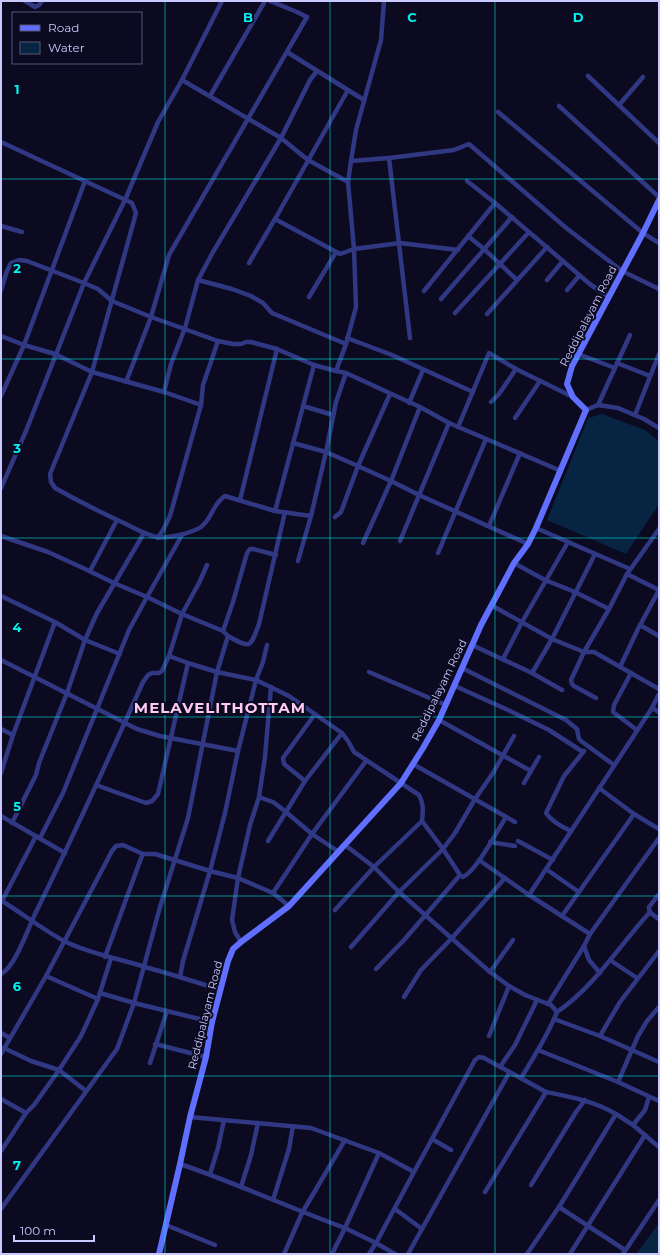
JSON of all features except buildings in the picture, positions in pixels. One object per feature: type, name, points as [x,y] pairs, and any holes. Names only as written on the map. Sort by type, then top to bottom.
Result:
[{"type":"main road","name":"Reddipalayam Road","points":[[573,397],[567,384],[572,366],[659,200]]},
{"type":"main road","points":[[573,397],[586,410]]},
{"type":"main road","name":"Reddipalayam Road","points":[[159,1254],[190,1117],[206,1057],[212,1022],[228,961],[233,949],[240,942],[289,906],[401,783],[446,705],[491,605],[514,563],[528,544],[536,528],[586,410]]},
{"type":"street","points":[[24,1],[35,7],[39,6],[42,1]]},
{"type":"street","points":[[1,488],[26,432],[84,282],[125,200],[158,122],[182,80],[222,1]]},
{"type":"street","points":[[210,96],[265,1]]},
{"type":"street","points":[[126,382],[151,317],[169,255],[306,17],[270,1]]},
{"type":"street","points":[[336,371],[346,344],[356,307],[354,249],[348,182],[356,130],[381,40],[384,1]]},
{"type":"street","points":[[287,52],[364,100]]},
{"type":"street","points":[[164,392],[171,364],[185,328],[198,280],[281,138],[310,80],[317,71]]},
{"type":"street","points":[[588,76],[659,143]]},
{"type":"street","points":[[619,105],[643,77]]},
{"type":"street","points":[[182,80],[281,138],[308,160],[348,182]]},
{"type":"street","points":[[249,263],[348,90]]},
{"type":"street","points":[[559,106],[659,197]]},
{"type":"street","points":[[498,112],[643,233],[659,243]]},
{"type":"street","points":[[1,142],[125,200],[132,204],[136,213],[92,372],[50,474],[51,482],[55,488],[117,520],[158,538],[182,535],[203,526],[216,504],[225,496],[275,511],[311,516]]},
{"type":"street","points":[[351,161],[454,150],[469,144],[565,226],[622,271],[659,289]]},
{"type":"street","points":[[389,158],[410,338]]},
{"type":"street","points":[[467,181],[512,217],[590,286],[608,296]]},
{"type":"street","points":[[1,396],[24,345],[85,182]]},
{"type":"street","points":[[424,291],[495,203]]},
{"type":"street","points":[[441,299],[512,217]]},
{"type":"street","points":[[275,218],[340,254],[354,249],[400,243],[458,250]]},
{"type":"street","points":[[1,226],[22,232]]},
{"type":"street","points":[[455,314],[529,232]]},
{"type":"street","points":[[468,236],[517,280]]},
{"type":"street","points":[[487,314],[547,247]]},
{"type":"street","points":[[309,297],[336,252]]},
{"type":"street","points":[[1,290],[11,263],[19,260],[27,261],[84,282],[98,289],[112,301],[151,317],[218,341],[233,344],[251,342],[277,349],[314,365],[346,373],[409,402],[449,423],[561,471]]},
{"type":"street","points":[[547,280],[563,261]]},
{"type":"street","points":[[567,290],[579,276]]},
{"type":"street","points":[[198,280],[232,289],[251,296],[263,303],[272,313],[346,344]]},
{"type":"street","points":[[598,405],[630,335]]},
{"type":"street","points":[[1,336],[24,345],[55,354],[92,372],[164,392],[201,405]]},
{"type":"street","points":[[347,338],[392,355],[473,392]]},
{"type":"street","points":[[158,538],[170,516],[201,405],[203,385],[218,341]]},
{"type":"street","points":[[240,500],[277,349]]},
{"type":"street","points":[[458,427],[488,353],[516,369],[573,397]]},
{"type":"street","points":[[578,354],[650,376]]},
{"type":"street","points":[[635,415],[659,354]]},
{"type":"street","points":[[275,511],[314,365]]},
{"type":"street","points":[[491,402],[499,394],[516,369]]},
{"type":"street","points":[[409,402],[424,370]]},
{"type":"street","points":[[298,561],[311,516],[336,402],[346,373]]},
{"type":"street","points":[[515,418],[540,381]]},
{"type":"street","points":[[335,517],[341,512],[358,466],[390,394]]},
{"type":"street","points":[[586,410],[598,405],[618,408],[644,419],[659,428]]},
{"type":"street","points":[[303,406],[334,415]]},
{"type":"street","points":[[363,543],[392,481],[420,408]]},
{"type":"street","points":[[400,541],[449,423]]},
{"type":"street","points":[[438,553],[486,439]]},
{"type":"street","points":[[293,443],[326,452],[528,544]]},
{"type":"street","points":[[490,526],[520,453]]},
{"type":"street","points":[[1,536],[48,552],[114,583],[147,596],[182,614],[223,631],[228,636],[243,645],[248,644],[253,640],[276,555],[285,512]]},
{"type":"street","points":[[90,571],[117,520]]},
{"type":"street","points":[[536,528],[630,569]]},
{"type":"street","points":[[596,698],[574,686],[571,682],[572,678],[584,652],[609,609],[626,574],[659,529]]},
{"type":"street","points":[[12,823],[36,775],[39,763],[86,640],[104,600],[144,533]]},
{"type":"street","points":[[182,535],[129,630],[63,793],[1,902],[64,940],[105,957],[144,966],[221,990]]},
{"type":"street","points":[[503,659],[545,580],[568,542]]},
{"type":"street","points":[[223,631],[247,553],[250,549],[253,549],[276,555]]},
{"type":"street","points":[[532,673],[552,639],[595,554]]},
{"type":"street","points":[[514,563],[545,580],[575,592],[609,609]]},
{"type":"street","points":[[1,974],[9,968],[23,941],[143,682],[148,675],[162,671],[169,656],[182,614],[207,565]]},
{"type":"street","points":[[620,667],[659,590],[626,574]]},
{"type":"street","points":[[1,596],[55,622],[86,640],[120,654]]},
{"type":"street","points":[[491,605],[552,639],[584,652],[594,652],[659,689]]},
{"type":"street","points":[[1,773],[13,735],[36,677],[55,622]]},
{"type":"street","points":[[640,625],[659,636]]},
{"type":"street","points":[[1,1209],[116,1049],[134,1003],[160,907],[188,818],[217,672],[228,636]]},
{"type":"street","points":[[180,978],[182,961],[210,871],[225,813],[238,751],[256,680],[263,662],[267,645]]},
{"type":"street","points":[[472,645],[532,673],[562,690]]},
{"type":"street","points":[[169,656],[188,664],[256,680],[289,696],[342,733],[354,752],[419,795],[422,801],[422,821],[374,867],[335,910]]},
{"type":"street","points":[[1,660],[138,729],[170,738],[238,751]]},
{"type":"street","points":[[96,785],[146,803],[152,801],[158,794],[188,664]]},
{"type":"street","points":[[462,668],[566,720],[578,729],[579,739],[614,765]]},
{"type":"street","points":[[369,672],[446,705]]},
{"type":"street","points":[[631,673],[614,705],[613,712],[637,730]]},
{"type":"street","points":[[455,686],[549,730],[583,752]]},
{"type":"street","points":[[240,942],[235,932],[232,920],[238,878],[250,826],[259,797],[265,758],[271,687]]},
{"type":"street","points":[[529,895],[652,708],[659,694]]},
{"type":"street","points":[[652,708],[659,712]]},
{"type":"street","points":[[306,781],[284,764],[283,758],[315,714]]},
{"type":"street","points":[[438,720],[531,771]]},
{"type":"street","points":[[1,729],[13,735]]},
{"type":"street","points":[[268,841],[306,781],[342,733]]},
{"type":"street","points":[[351,947],[399,892],[443,849],[456,833],[514,736]]},
{"type":"street","points":[[571,831],[559,825],[546,813],[564,776],[588,746]]},
{"type":"street","points":[[524,783],[539,757]]},
{"type":"street","points":[[273,893],[312,834],[366,760]]},
{"type":"street","points":[[413,764],[515,822]]},
{"type":"street","points":[[599,788],[634,814],[659,830]]},
{"type":"street","points":[[259,797],[273,802],[312,834],[339,852]]},
{"type":"street","points":[[562,916],[634,814]]},
{"type":"street","points":[[1,816],[65,853]]},
{"type":"street","points":[[376,969],[460,876],[467,875],[479,860],[506,817]]},
{"type":"street","points":[[422,821],[443,849],[460,876]]},
{"type":"street","points":[[548,1004],[590,934],[659,838]]},
{"type":"street","points":[[518,841],[553,860]]},
{"type":"street","points":[[490,842],[515,846]]},
{"type":"street","points":[[345,845],[374,867],[399,892],[490,972],[509,986],[525,995],[551,1005],[557,1012]]},
{"type":"street","points":[[1,1054],[46,976],[64,940],[116,846],[123,846],[143,854],[155,854],[238,878],[273,893],[289,906]]},
{"type":"street","points":[[105,957],[143,854]]},
{"type":"street","points":[[479,860],[529,895],[590,934]]},
{"type":"street","points":[[546,869],[579,892]]},
{"type":"street","points":[[404,997],[421,970],[452,938],[505,878]]},
{"type":"street","points":[[659,894],[648,907],[650,912],[659,919]]},
{"type":"street","points":[[521,1078],[538,1050],[557,1012],[575,998],[600,973],[650,912]]},
{"type":"street","points":[[490,972],[513,940]]},
{"type":"street","points":[[584,946],[589,960],[600,973]]},
{"type":"street","points":[[600,1036],[620,1002],[659,951]]},
{"type":"street","points":[[1,1151],[26,1113],[34,1105],[59,1070],[81,1036],[98,999],[111,958]]},
{"type":"street","points":[[610,960],[637,978]]},
{"type":"street","points":[[46,976],[98,999]]},
{"type":"street","points":[[489,1036],[509,986]]},
{"type":"street","points":[[100,993],[212,1022]]},
{"type":"street","points":[[500,1067],[515,1045],[537,1000]]},
{"type":"street","points":[[618,1082],[638,1036],[647,1021],[659,1007]]},
{"type":"street","points":[[150,1063],[167,1011]]},
{"type":"street","points":[[554,1019],[632,1049],[659,1062]]},
{"type":"street","points":[[1,1033],[10,1038]]},
{"type":"street","points":[[155,1044],[206,1057]]},
{"type":"street","points":[[4,1048],[31,1061],[59,1070],[86,1091]]},
{"type":"street","points":[[538,1050],[618,1082],[659,1101]]},
{"type":"street","points":[[369,1254],[395,1209],[475,1060],[479,1057],[484,1058],[546,1092],[585,1100],[605,1107],[633,1125],[659,1147]]},
{"type":"street","points":[[408,1254],[510,1073]]},
{"type":"street","points":[[485,1192],[546,1092]]},
{"type":"street","points":[[633,1125],[641,1117],[645,1110],[649,1097]]},
{"type":"street","points":[[1,1099],[26,1113]]},
{"type":"street","points":[[531,1184],[585,1100]]},
{"type":"street","points":[[528,1254],[559,1207],[616,1114]]},
{"type":"street","points":[[190,1117],[311,1128],[379,1153],[414,1172]]},
{"type":"street","points":[[210,1174],[218,1148],[224,1120]]},
{"type":"street","points":[[241,1187],[251,1155],[258,1123]]},
{"type":"street","points":[[273,1200],[293,1126]]},
{"type":"street","points":[[570,1254],[644,1135]]},
{"type":"street","points":[[432,1139],[451,1150]]},
{"type":"street","points":[[284,1254],[302,1212],[344,1140]]},
{"type":"street","points":[[332,1254],[379,1153]]},
{"type":"street","points":[[180,1164],[210,1174],[345,1228],[395,1254]]},
{"type":"street","points":[[559,1207],[624,1252],[659,1200]]},
{"type":"street","points":[[395,1209],[422,1229]]},
{"type":"street","points":[[166,1226],[215,1245]]},
{"type":"water","points":[[602,414],[645,430],[659,441],[659,504],[626,554],[547,520],[588,418]]},
{"type":"water","points":[[659,1223],[659,1254],[636,1254]]},
{"type":"district","name":"MELAVELITHOTTAM","points":[[220,707]]}]
